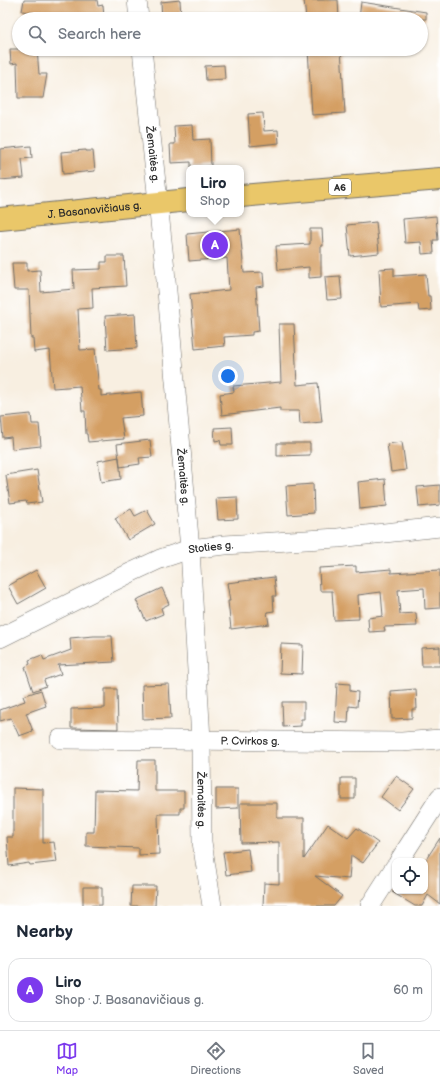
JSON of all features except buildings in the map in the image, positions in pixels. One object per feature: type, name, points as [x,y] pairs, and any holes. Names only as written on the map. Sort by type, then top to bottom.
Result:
[{"type":"main road","name":"A6","points":[[244,196],[440,179]]},
{"type":"main road","name":"J. Basanavičiaus g.","points":[[0,219],[186,200]]},
{"type":"street","points":[[137,0],[138,12]]},
{"type":"street","name":"Žemaitės g.","points":[[143,56],[165,269],[190,549],[201,740],[202,842],[212,906]]},
{"type":"street","name":"Stoties g.","points":[[0,638],[132,572],[160,559],[190,549],[225,545],[338,538],[440,527]]},
{"type":"street","name":"P. Cvirkos g.","points":[[60,739],[402,742],[440,739]]},
{"type":"street","points":[[401,858],[440,797]]},
{"type":"street","points":[[370,906],[392,872]]},
{"type":"place","name":"Liro","points":[[215,245]]}]
